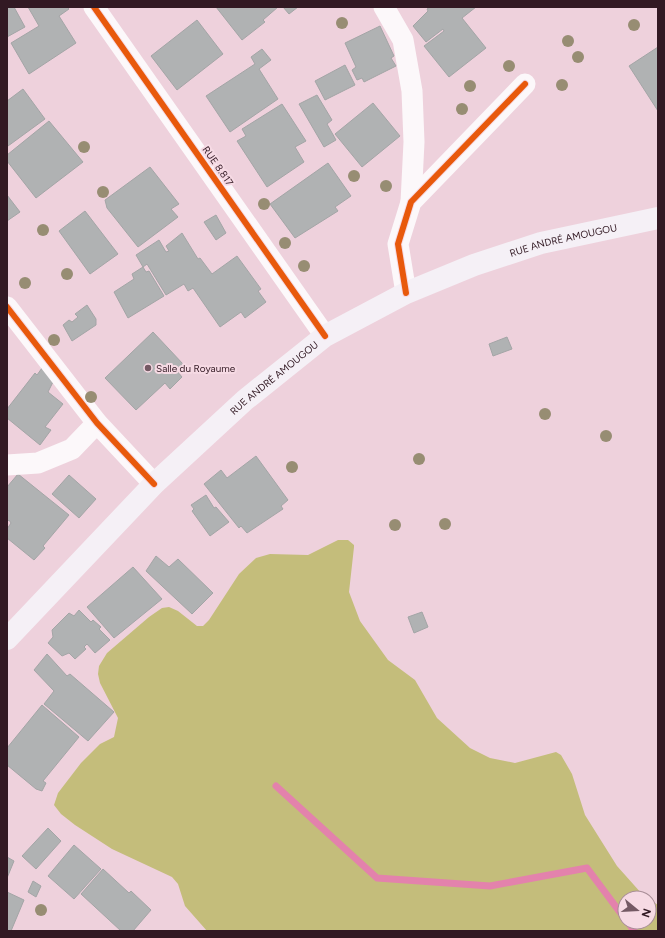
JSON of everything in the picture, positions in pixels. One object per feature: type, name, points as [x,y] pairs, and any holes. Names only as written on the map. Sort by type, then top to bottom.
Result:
[{"type":"main road","name":"RUE ANDRÉ AMOUGOU","points":[[7,639],[154,484],[245,400],[325,336],[406,293],[474,265],[541,243],[658,218]]},
{"type":"street","name":"RUE 8.817","points":[[94,7],[325,336]]},
{"type":"street","points":[[384,7],[403,40],[412,91],[414,142],[411,202],[398,244],[406,293]]},
{"type":"street","points":[[411,202],[525,84]]},
{"type":"street","points":[[7,307],[97,423],[154,484]]},
{"type":"street","points":[[7,465],[38,463],[72,449],[97,423]]},
{"type":"shaded area","points":[[338,540],[348,540],[354,545],[349,592],[360,621],[388,660],[415,680],[437,718],[470,748],[490,758],[515,763],[556,752],[561,755],[572,774],[585,815],[617,866],[638,890],[617,890],[617,930],[657,930],[657,904],[658,931],[207,931],[185,906],[178,884],[172,877],[112,849],[61,814],[54,805],[58,793],[81,763],[100,744],[114,737],[118,718],[100,683],[98,674],[99,666],[107,653],[149,617],[162,608],[169,607],[178,611],[197,626],[203,626],[209,620],[239,574],[256,558],[270,554],[308,555]]},
{"type":"building","points":[[7,7],[14,7],[25,27],[7,37]]},
{"type":"building","points":[[28,7],[67,7],[69,9],[59,16],[76,43],[29,74],[11,43],[39,26]]},
{"type":"building","points":[[216,7],[278,7],[263,20],[265,22],[242,40]]},
{"type":"building","points":[[283,7],[298,7],[289,14]]},
{"type":"building","points":[[430,7],[476,7],[462,18],[486,48],[449,77],[424,46],[444,31],[443,29],[426,42],[413,26]]},
{"type":"building","points":[[197,20],[223,54],[177,90],[151,56]]},
{"type":"building","points":[[380,26],[394,56],[391,58],[396,66],[364,82],[362,78],[357,80],[352,70],[356,67],[345,43]]},
{"type":"building","points":[[658,47],[658,111],[629,66]]},
{"type":"building","points":[[262,49],[271,60],[259,69],[278,99],[230,132],[206,96],[255,64],[251,57]]},
{"type":"building","points":[[345,65],[355,85],[325,100],[315,81]]},
{"type":"building","points":[[23,89],[45,119],[8,146],[7,101]]},
{"type":"building","points":[[317,95],[332,120],[327,124],[336,140],[324,147],[299,104]]},
{"type":"building","points":[[373,103],[400,136],[362,167],[335,134]]},
{"type":"building","points":[[282,104],[306,141],[295,147],[304,162],[267,187],[237,141],[246,136],[242,129]]},
{"type":"building","points":[[49,121],[83,162],[36,198],[7,161],[7,155]]},
{"type":"building","points":[[328,163],[351,196],[335,207],[338,211],[295,238],[270,204]]},
{"type":"building","points":[[150,167],[179,204],[171,209],[178,217],[138,247],[107,208],[105,200]]},
{"type":"building","points":[[7,195],[20,212],[7,221]]},
{"type":"building","points":[[85,211],[118,254],[90,274],[59,231]]},
{"type":"building","points":[[216,215],[226,233],[216,240],[204,222]]},
{"type":"building","points":[[182,233],[198,259],[200,258],[212,274],[237,256],[261,289],[258,291],[266,302],[245,318],[241,312],[220,327],[193,288],[188,291],[184,284],[166,295],[147,264],[143,267],[136,255],[159,240],[166,252],[169,251],[166,246]]},
{"type":"building","points":[[143,267],[146,272],[149,271],[164,296],[128,318],[114,292],[134,279],[132,274]]},
{"type":"building","points":[[87,305],[96,319],[96,325],[72,341],[63,325],[69,320],[72,322],[78,317],[75,314]]},
{"type":"building","name":"Salle du Royaume","points":[[153,332],[183,364],[177,371],[182,377],[170,389],[165,383],[136,410],[105,378]]},
{"type":"building","points":[[507,337],[512,349],[493,356],[489,344]]},
{"type":"building","points":[[42,368],[55,378],[48,392],[63,404],[45,427],[51,430],[40,445],[7,418],[7,409],[35,373],[37,375]]},
{"type":"building","points":[[256,456],[288,500],[281,506],[283,509],[247,533],[241,526],[239,528],[204,484],[221,470],[227,478]]},
{"type":"building","points":[[18,474],[69,515],[43,546],[45,548],[34,560],[7,538],[7,529],[11,523],[9,520],[7,522],[7,487]]},
{"type":"building","points":[[69,475],[96,499],[79,518],[52,494]]},
{"type":"building","points":[[206,495],[214,508],[216,507],[229,522],[210,536],[192,511],[194,509],[191,505]]},
{"type":"building","points":[[156,556],[169,567],[178,559],[213,593],[192,614],[146,571]]},
{"type":"building","points":[[133,567],[162,599],[114,638],[87,607]]},
{"type":"building","points":[[79,610],[91,622],[93,620],[101,627],[99,629],[110,640],[95,653],[87,644],[84,647],[86,649],[75,659],[69,653],[62,656],[48,643],[53,637],[52,630],[69,613],[74,616]]},
{"type":"building","points":[[422,612],[428,627],[414,633],[408,617]]},
{"type":"building","points":[[47,654],[67,676],[70,674],[114,712],[88,741],[44,704],[54,691],[34,670]]},
{"type":"building","points":[[42,705],[79,737],[43,781],[46,783],[42,791],[36,789],[7,765],[7,748]]},
{"type":"building","points":[[48,828],[61,841],[36,869],[22,856]]},
{"type":"building","points":[[74,845],[101,869],[74,899],[48,876]]},
{"type":"building","points":[[7,857],[14,861],[7,878]]},
{"type":"building","points":[[103,869],[129,893],[131,891],[151,910],[133,931],[121,931],[81,894]]},
{"type":"building","points":[[33,881],[41,886],[36,897],[28,892]]},
{"type":"building","points":[[7,892],[24,900],[11,931],[7,931]]},
{"type":"waterway","points":[[276,786],[377,878],[490,886],[587,868],[617,908]]},
{"type":"cycle path","points":[[94,7],[325,336]]},
{"type":"cycle path","points":[[406,293],[398,244],[411,202],[525,84]]},
{"type":"cycle path","points":[[7,307],[97,423],[154,484]]},
{"type":"place","name":"Salle du Royaume","points":[[148,368]]}]
